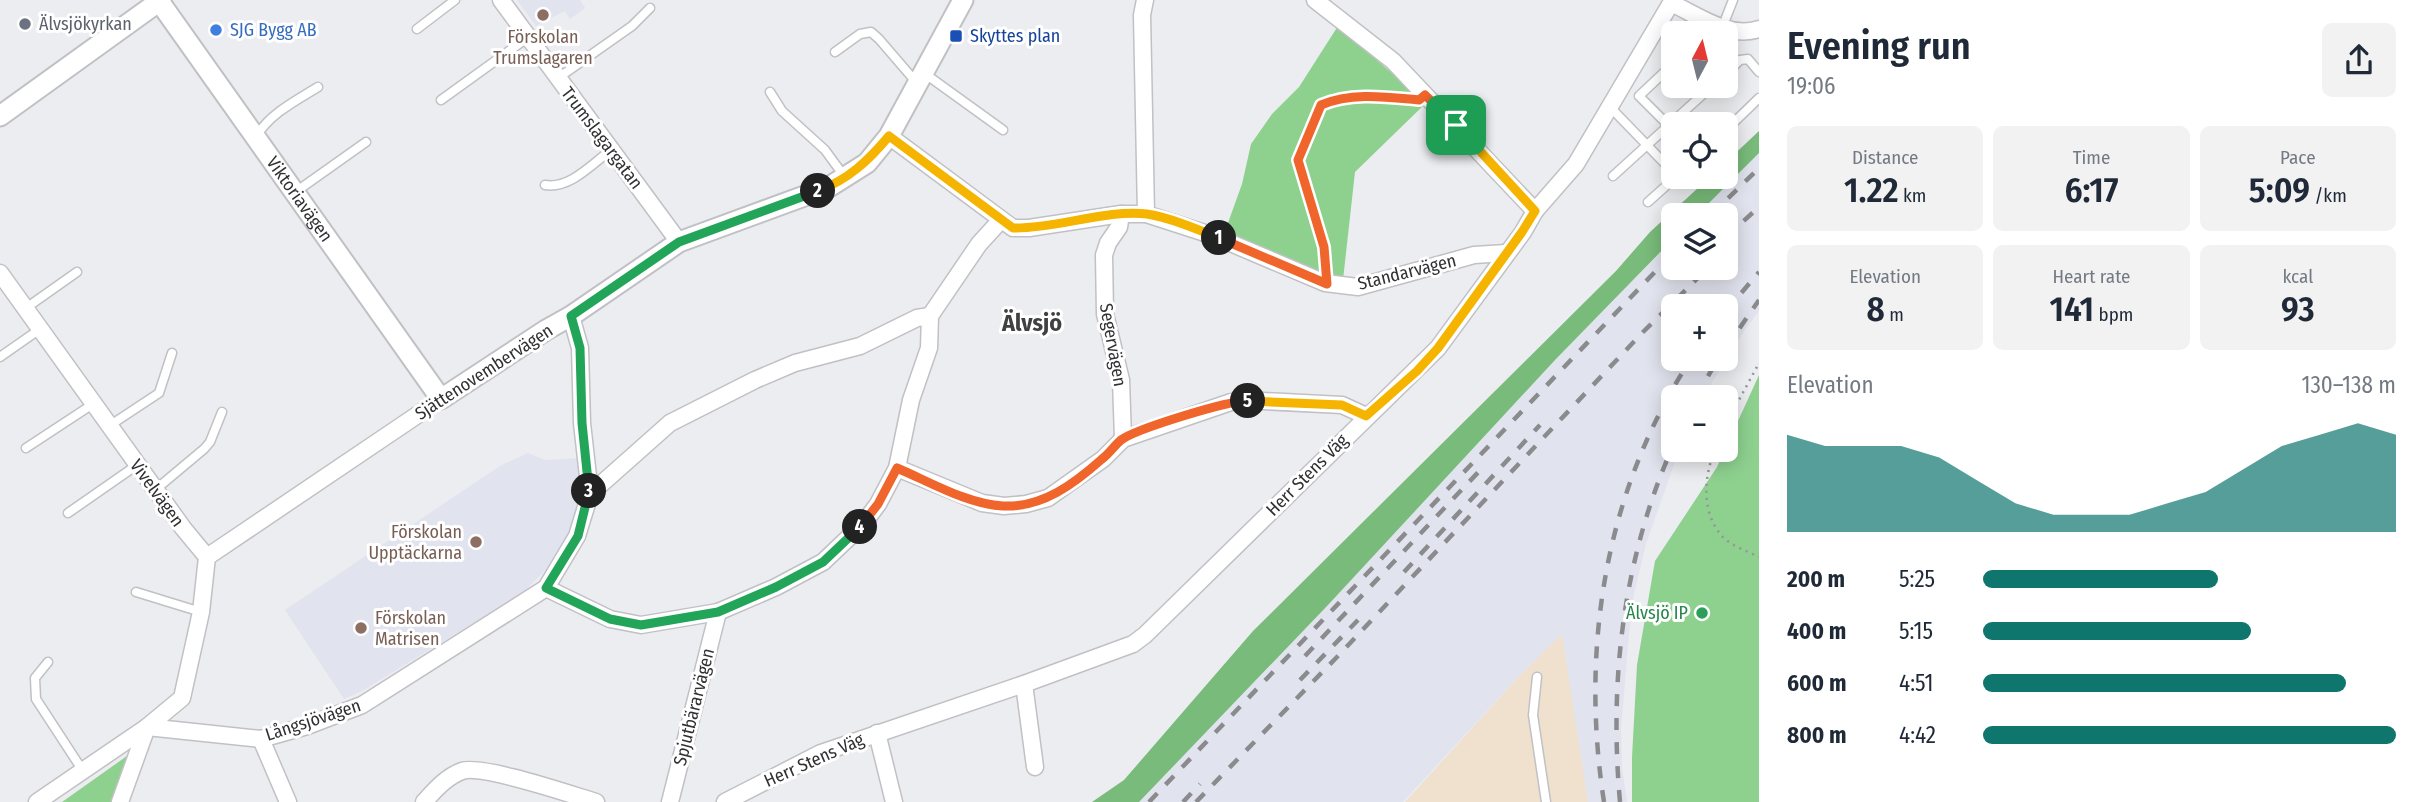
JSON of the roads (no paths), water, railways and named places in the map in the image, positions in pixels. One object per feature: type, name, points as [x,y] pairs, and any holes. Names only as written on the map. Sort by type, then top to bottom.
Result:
[{"type":"street","points":[[0,116],[159,0]]},
{"type":"street","name":"Viktoriavägen","points":[[159,0],[441,399]]},
{"type":"street","name":"Trumslagargatan","points":[[501,0],[679,242]]},
{"type":"street","name":"Sjättenovembervägen","points":[[207,557],[679,242],[829,187],[867,163],[889,136],[962,0]]},
{"type":"street","points":[[1145,0],[1142,15],[1146,214]]},
{"type":"street","points":[[1315,0],[1393,61],[1535,211]]},
{"type":"street","name":"Herr Stens Väg","points":[[725,802],[821,753],[1133,644],[1438,348],[1535,211],[1576,164],[1672,2],[1709,21]]},
{"type":"street","name":"Herr Stens Väg","points":[[1738,33],[1759,29]]},
{"type":"street","name":"Standarvägen","points":[[889,136],[1013,228],[1029,229],[1121,215],[1146,214],[1214,236],[1327,284],[1358,287],[1474,255],[1506,253]]},
{"type":"street","name":"Segervägen","points":[[1121,215],[1119,228],[1104,254],[1105,314],[1121,380],[1123,439]]},
{"type":"street","points":[[546,588],[610,619],[641,625],[718,612],[776,587],[823,562],[863,524],[878,504],[897,468],[911,400],[929,348],[930,316],[979,244],[1000,220]]},
{"type":"street","name":"Vivelvägen","points":[[0,273],[155,490],[207,557]]},
{"type":"street","name":"Långsjövägen","points":[[147,727],[261,739],[307,726],[362,705],[546,588],[578,536],[590,494],[582,423],[580,348],[571,316]]},
{"type":"street","points":[[590,494],[670,424],[785,367],[860,346],[917,318],[930,316]]},
{"type":"street","points":[[897,468],[982,503],[1004,506],[1026,504],[1048,498],[1102,459],[1123,439],[1185,416],[1243,400],[1342,405],[1366,416]]},
{"type":"street","points":[[37,802],[147,727],[182,698],[201,612],[207,557]]},
{"type":"street","name":"Spjutbärarvägen","points":[[670,802],[718,612]]},
{"type":"street","points":[[1024,684],[1034,766]]},
{"type":"street","points":[[120,802],[147,727]]},
{"type":"street","points":[[877,733],[894,802]]},
{"type":"street","points":[[261,739],[288,802]]},
{"type":"street","points":[[424,802],[444,781],[464,770],[490,772],[596,802]]},
{"type":"lane","points":[[417,29],[456,0]]},
{"type":"lane","points":[[1725,21],[1733,0]]},
{"type":"lane","points":[[558,79],[632,26],[650,8]]},
{"type":"lane","points":[[835,52],[860,34],[871,32],[921,79],[1003,130]]},
{"type":"lane","points":[[441,100],[527,38]]},
{"type":"lane","points":[[1738,62],[1748,60],[1759,72]]},
{"type":"lane","points":[[1661,75],[1639,96],[1661,118]]},
{"type":"lane","points":[[255,138],[261,128],[289,105],[318,87]]},
{"type":"lane","points":[[770,92],[782,111],[825,150],[845,176]]},
{"type":"lane","points":[[1684,112],[1700,98]]},
{"type":"lane","points":[[1738,118],[1759,98]]},
{"type":"lane","points":[[1610,107],[1661,160]]},
{"type":"lane","points":[[1613,176],[1661,133]]},
{"type":"lane","points":[[294,193],[366,142]]},
{"type":"lane","points":[[545,185],[556,187],[574,178],[611,150]]},
{"type":"lane","points":[[1648,202],[1663,189]]},
{"type":"lane","points":[[26,308],[77,272]]},
{"type":"lane","points":[[0,357],[40,329]]},
{"type":"lane","points":[[109,426],[159,393],[172,353]]},
{"type":"lane","points":[[26,448],[93,404]]},
{"type":"lane","points":[[155,490],[204,449],[210,442],[222,412]]},
{"type":"lane","points":[[68,513],[138,465]]},
{"type":"lane","points":[[136,592],[201,612]]},
{"type":"lane","points":[[48,662],[35,678],[36,699],[83,771]]},
{"type":"lane","points":[[1537,677],[1533,715],[1546,802]]},
{"type":"railway","points":[[1723,203],[1759,168]]},
{"type":"railway","points":[[1738,226],[1759,207]]},
{"type":"railway","points":[[1149,802],[1661,266]]},
{"type":"railway","points":[[1738,297],[1759,272]]},
{"type":"railway","points":[[1196,802],[1336,658],[1643,332],[1696,280]]},
{"type":"railway","points":[[1738,331],[1759,300]]},
{"type":"railway","points":[[1604,802],[1597,744],[1595,686],[1598,629],[1606,572],[1619,516],[1638,462],[1662,409],[1684,371]]},
{"type":"railway","points":[[1703,385],[1711,371]]},
{"type":"railway","points":[[1404,572],[1540,425]]},
{"type":"railway","points":[[1620,802],[1617,711],[1624,620],[1642,532],[1667,462]]},
{"type":"railway","points":[[1305,656],[1485,465]]},
{"type":"railway","points":[[1300,680],[1358,620]]},
{"type":"railway","points":[[1183,802],[1200,784]]},
{"type":"place","name":"Förskolan Trumslagaren","points":[[543,15]]},
{"type":"place","name":"Älvsjökyrkan","points":[[25,24]]},
{"type":"place","name":"SJG Bygg AB","points":[[216,30]]},
{"type":"place","name":"Skyttes plan","points":[[956,36]]},
{"type":"place","name":"Förskolan Upptäckarna","points":[[476,542]]},
{"type":"place","name":"Älvsjö IP","points":[[1702,613]]},
{"type":"place","name":"Förskolan Matrisen","points":[[361,628]]},
{"type":"district","name":"Älvsjö","points":[[1032,323]]}]
